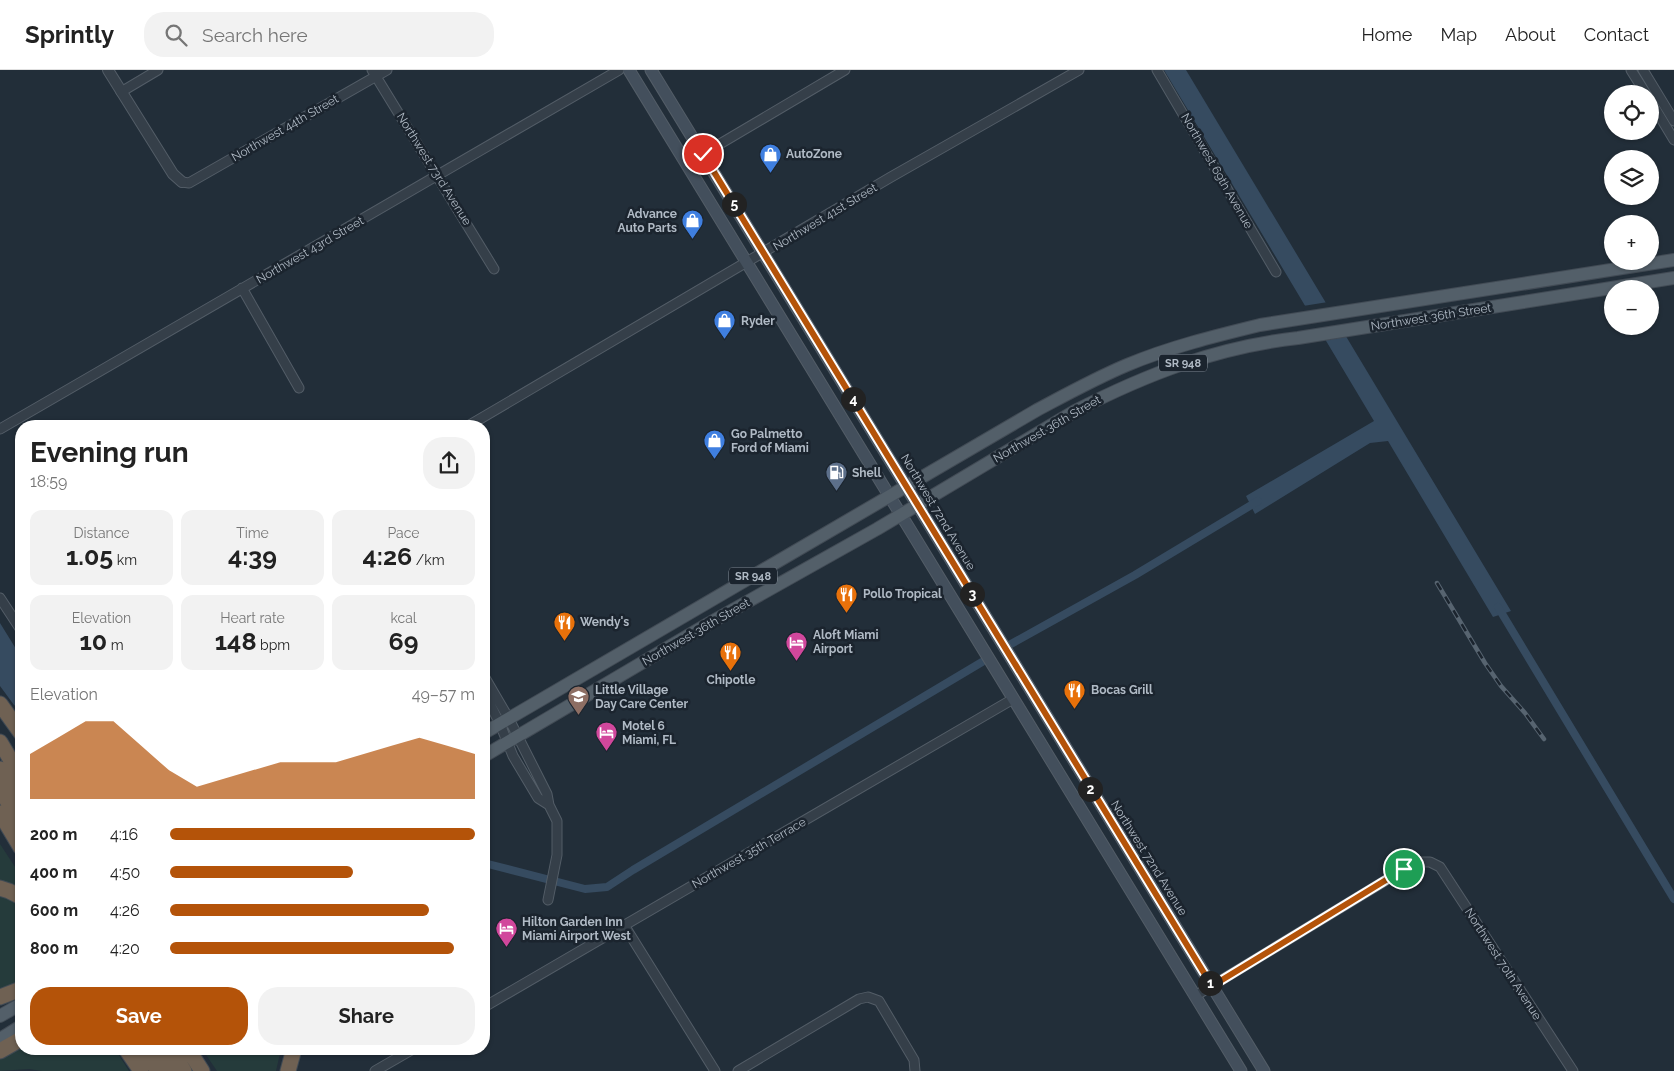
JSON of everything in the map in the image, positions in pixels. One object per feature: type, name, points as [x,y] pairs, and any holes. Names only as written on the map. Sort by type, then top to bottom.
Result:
[{"type":"highway","points":[[0,704],[15,725]]},
{"type":"highway","points":[[3,747],[15,764]]},
{"type":"highway","points":[[3,747],[15,767]]},
{"type":"highway","points":[[0,769],[15,794]]},
{"type":"highway","points":[[0,790],[15,814]]},
{"type":"highway","points":[[0,813],[15,838]]},
{"type":"highway","points":[[0,888],[15,893]]},
{"type":"highway","points":[[0,997],[15,992]]},
{"type":"highway","points":[[0,1051],[15,1042]]},
{"type":"highway","points":[[130,1055],[141,1071]]},
{"type":"highway","points":[[148,1055],[158,1071]]},
{"type":"highway","points":[[162,1055],[171,1071]]},
{"type":"highway","points":[[175,1055],[184,1071]]},
{"type":"highway","points":[[192,1055],[202,1071]]},
{"type":"highway","points":[[288,1071],[292,1055]]},
{"type":"main road","points":[[629,70],[1241,1071]]},
{"type":"main road","name":"Northwest 72nd Avenue","points":[[651,70],[1264,1071]]},
{"type":"main road","name":"Northwest 36th Street","points":[[490,730],[1038,410],[1097,378],[1127,365],[1209,337],[1260,325],[1674,260]]},
{"type":"main road","name":"Northwest 36th Street","points":[[490,752],[917,505],[1075,411],[1138,380],[1173,366],[1263,342],[1674,278]]},
{"type":"main road","points":[[600,666],[610,681]]},
{"type":"main road","points":[[1110,855],[1125,845]]},
{"type":"main road","points":[[0,1016],[15,1007]]},
{"type":"main road","points":[[1222,1039],[1230,1027],[1231,1018]]},
{"type":"main road","points":[[0,1039],[15,1030]]},
{"type":"street","points":[[108,70],[173,174],[182,182]]},
{"type":"street","points":[[121,92],[158,70]]},
{"type":"street","name":"Northwest 44th Street","points":[[182,182],[189,183],[374,73],[387,70]]},
{"type":"street","name":"Northwest 43rd Street","points":[[15,420],[619,70]]},
{"type":"street","points":[[686,164],[845,70]]},
{"type":"street","name":"Northwest 41st Street","points":[[478,420],[1079,70]]},
{"type":"street","name":"Northwest 69th Avenue","points":[[1157,70],[1276,272]]},
{"type":"street","points":[[1631,70],[1640,85]]},
{"type":"street","points":[[1643,70],[1674,121]]},
{"type":"street","name":"Northwest 73rd Avenue","points":[[374,73],[494,269]]},
{"type":"street","points":[[1659,115],[1674,140]]},
{"type":"street","points":[[242,288],[299,388]]},
{"type":"street","name":"Northwest 43rd Street","points":[[0,429],[15,420]]},
{"type":"street","points":[[0,598],[15,621]]},
{"type":"street","points":[[490,689],[512,738],[547,794],[548,805],[557,821],[558,855],[549,896]]},
{"type":"street","name":"Northwest 35th Terrace","points":[[490,1003],[1014,698]]},
{"type":"street","points":[[490,701],[505,722]]},
{"type":"street","name":"Northwest 70th Avenue","points":[[1212,986],[1416,862],[1430,862],[1440,867],[1572,1071]]},
{"type":"street","points":[[624,925],[715,1071]]},
{"type":"street","points":[[1195,996],[1212,986]]},
{"type":"street","points":[[738,1071],[859,999],[868,997],[879,1001],[914,1060],[915,1071]]},
{"type":"street","points":[[375,1071],[403,1055]]},
{"type":"green space","points":[[0,844],[15,867],[15,888],[0,883]]},
{"type":"green space","points":[[0,895],[15,901],[15,985],[0,991]]},
{"type":"green space","points":[[15,1049],[15,1055],[119,1055],[129,1071],[42,1071],[29,1069],[0,1071],[0,1058]]},
{"type":"green space","points":[[206,1055],[280,1055],[276,1071],[217,1071]]},
{"type":"water","points":[[1164,70],[1186,70],[1511,611],[1493,617],[1388,441],[1370,443],[1255,514],[1246,496],[1374,421]]},
{"type":"water","points":[[0,623],[15,647],[15,706],[0,686]]},
{"type":"pier","points":[[1328,302],[1349,336],[1323,340],[1303,306]]},
{"type":"waterway","points":[[1011,644],[1135,575],[1258,501]]},
{"type":"waterway","points":[[1498,607],[1674,899]]},
{"type":"waterway","points":[[490,865],[585,889],[607,887],[982,662]]},
{"type":"railway","points":[[1437,583],[1485,663],[1544,739]]},
{"type":"place","name":"AutoZone","points":[[770,173]]},
{"type":"place","name":"Advance Auto Parts","points":[[693,240]]},
{"type":"place","name":"Ryder","points":[[725,340]]},
{"type":"place","name":"Go Palmetto Ford of Miami","points":[[715,460]]},
{"type":"place","name":"Shell","points":[[836,492]]},
{"type":"place","name":"Pollo Tropical","points":[[847,613]]},
{"type":"place","name":"Wendy's","points":[[564,641]]},
{"type":"place","name":"Aloft Miami Airport","points":[[797,661]]},
{"type":"place","name":"Chipotle","points":[[731,672]]},
{"type":"place","name":"Bocas Grill","points":[[1075,709]]},
{"type":"place","name":"Little Village Day Care Center","points":[[579,716]]},
{"type":"place","name":"Motel 6 Miami, FL","points":[[606,752]]},
{"type":"place","name":"Hilton Garden Inn Miami Airport West","points":[[506,948]]},
{"type":"route","points":[[703,154],[985,614],[1034,698],[1212,986],[1404,869]]}]
